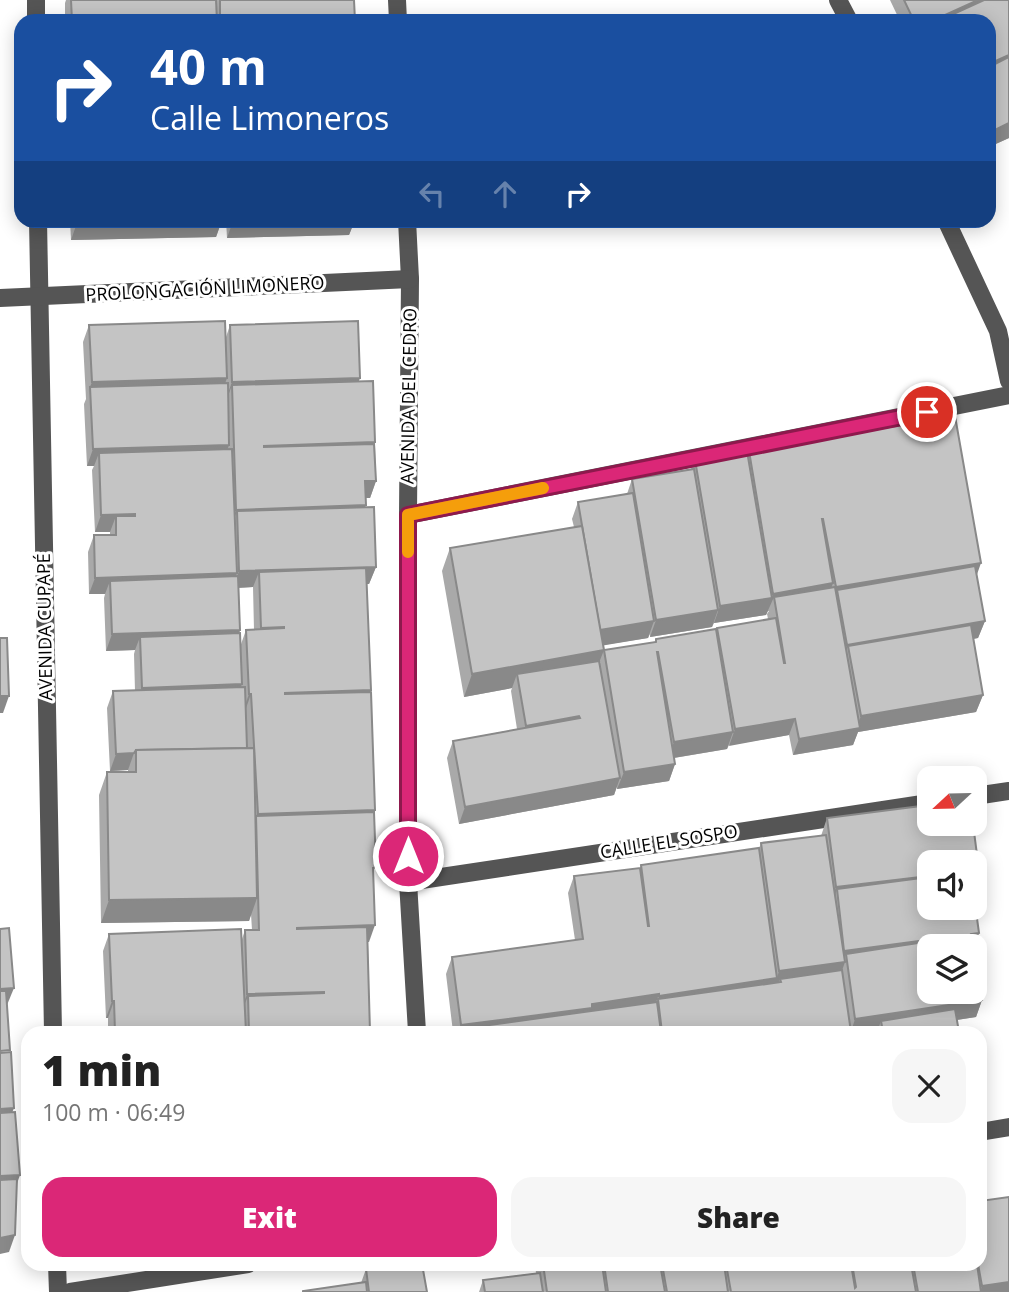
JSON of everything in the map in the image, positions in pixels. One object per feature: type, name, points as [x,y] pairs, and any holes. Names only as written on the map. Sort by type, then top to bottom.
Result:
[{"type":"street","name":"AVENIDA CUPAPÉ","points":[[38,228],[53,1026]]},
{"type":"street","name":"AVENIDA DEL CEDRO","points":[[408,228],[408,882],[417,1026]]},
{"type":"street","points":[[950,228],[998,331],[1009,381]]},
{"type":"street","name":"PROLONGACIÓN LIMONERO","points":[[0,298],[410,279]]},
{"type":"street","points":[[408,515],[1009,395]]},
{"type":"street","points":[[987,794],[1009,791]]},
{"type":"street","name":"CALLE EL SOSPO","points":[[408,882],[917,805]]},
{"type":"street","points":[[987,1131],[1009,1127]]},
{"type":"street","points":[[57,1271],[58,1292]]},
{"type":"street","points":[[70,1292],[204,1271]]},
{"type":"building","points":[[71,0],[216,0],[217,14],[72,14]]},
{"type":"building","points":[[220,0],[354,0],[355,14],[220,14]]},
{"type":"building","points":[[904,0],[978,0],[947,14],[911,14]]},
{"type":"building","points":[[984,0],[1009,0],[1009,55],[996,61],[996,14],[953,14]]},
{"type":"building","points":[[1009,57],[1009,123],[996,130],[996,64]]},
{"type":"building","points":[[225,321],[227,378],[92,382],[89,325]]},
{"type":"building","points":[[358,321],[360,378],[232,382],[230,325]]},
{"type":"building","points":[[373,381],[375,442],[264,446],[374,444],[376,481],[365,481],[366,505],[236,510],[232,385]]},
{"type":"building","points":[[228,383],[229,445],[93,449],[90,387]]},
{"type":"building","points":[[955,416],[981,563],[836,587],[822,519],[833,583],[773,594],[749,451]]},
{"type":"building","points":[[232,449],[237,573],[95,578],[94,535],[116,535],[116,516],[135,516],[101,515],[99,453]]},
{"type":"building","points":[[747,451],[772,598],[720,606],[695,460]]},
{"type":"building","points":[[694,469],[718,610],[656,620],[632,479]]},
{"type":"building","points":[[633,493],[654,621],[600,630],[578,502]]},
{"type":"building","points":[[374,507],[376,567],[239,571],[237,511]]},
{"type":"building","points":[[582,526],[604,650],[472,674],[450,548]]},
{"type":"building","points":[[975,566],[985,621],[847,645],[837,590]]},
{"type":"building","points":[[366,568],[371,690],[285,694],[371,692],[375,810],[258,814],[246,630],[284,628],[261,628],[259,572]]},
{"type":"building","points":[[238,576],[240,630],[112,634],[110,581]]},
{"type":"building","points":[[835,587],[860,728],[799,739],[795,719],[735,729],[717,628],[776,618],[785,663],[774,597]]},
{"type":"building","points":[[971,625],[983,695],[861,716],[848,646]]},
{"type":"building","points":[[716,629],[733,732],[674,742],[657,652],[675,764],[624,772],[604,650]]},
{"type":"building","points":[[240,633],[242,684],[142,688],[140,637]]},
{"type":"building","points":[[0,638],[7,638],[9,696],[0,696]]},
{"type":"building","points":[[599,661],[620,778],[465,807],[453,741],[580,718],[579,716],[526,726],[517,674]]},
{"type":"building","points":[[245,687],[247,748],[136,750],[134,753],[116,754],[113,691]]},
{"type":"building","points":[[254,748],[257,898],[109,900],[107,772],[136,772],[136,750]]},
{"type":"building","points":[[917,807],[917,836],[975,836],[976,850],[917,850],[917,877],[836,887],[827,818]]},
{"type":"building","points":[[374,812],[375,925],[297,928],[367,927],[370,1026],[249,1026],[248,996],[324,993],[247,994],[245,930],[259,930],[256,816]]},
{"type":"building","points":[[826,835],[845,962],[779,971],[761,843]]},
{"type":"building","points":[[759,848],[777,978],[592,1004],[592,1008],[461,1025],[452,957],[583,939],[574,876],[640,868],[649,926],[641,865]]},
{"type":"building","points":[[917,879],[917,920],[977,920],[979,933],[917,934],[917,941],[844,951],[837,889]]},
{"type":"building","points":[[9,928],[14,988],[0,989],[0,929]]},
{"type":"building","points":[[241,929],[246,1026],[115,1026],[109,934]]},
{"type":"building","points":[[917,943],[917,1004],[955,1004],[855,1019],[846,954]]},
{"type":"building","points":[[842,970],[850,1026],[661,1026],[658,999],[781,982],[780,979]]},
{"type":"building","points":[[0,991],[6,991],[10,1050],[0,1051]]},
{"type":"building","points":[[657,1002],[660,1026],[482,1026]]},
{"type":"building","points":[[955,1009],[958,1026],[882,1026],[881,1021]]},
{"type":"building","points":[[11,1052],[14,1108],[0,1109],[0,1053]]},
{"type":"building","points":[[15,1112],[20,1175],[0,1176],[0,1113]]},
{"type":"building","points":[[17,1179],[15,1235],[0,1238],[0,1180]]},
{"type":"building","points":[[1009,1197],[1009,1282],[982,1286],[979,1271],[987,1271],[987,1200]]},
{"type":"building","points":[[366,1271],[423,1271],[427,1292],[369,1292]]},
{"type":"building","points":[[544,1271],[603,1271],[606,1292],[547,1292]]},
{"type":"building","points":[[605,1271],[661,1271],[665,1292],[608,1292]]},
{"type":"building","points":[[663,1271],[725,1271],[728,1292],[667,1292]]},
{"type":"building","points":[[727,1271],[852,1271],[855,1288],[853,1271],[912,1271],[916,1292],[731,1292]]},
{"type":"building","points":[[914,1271],[978,1271],[981,1292],[918,1292]]},
{"type":"building","points":[[540,1273],[543,1292],[485,1292],[483,1280]]},
{"type":"building","points":[[366,1282],[367,1292],[303,1292],[303,1291]]},
{"type":"slow traffic","points":[[408,552],[408,515],[543,488]]},
{"type":"route","points":[[408,856],[408,515],[927,412]]}]
